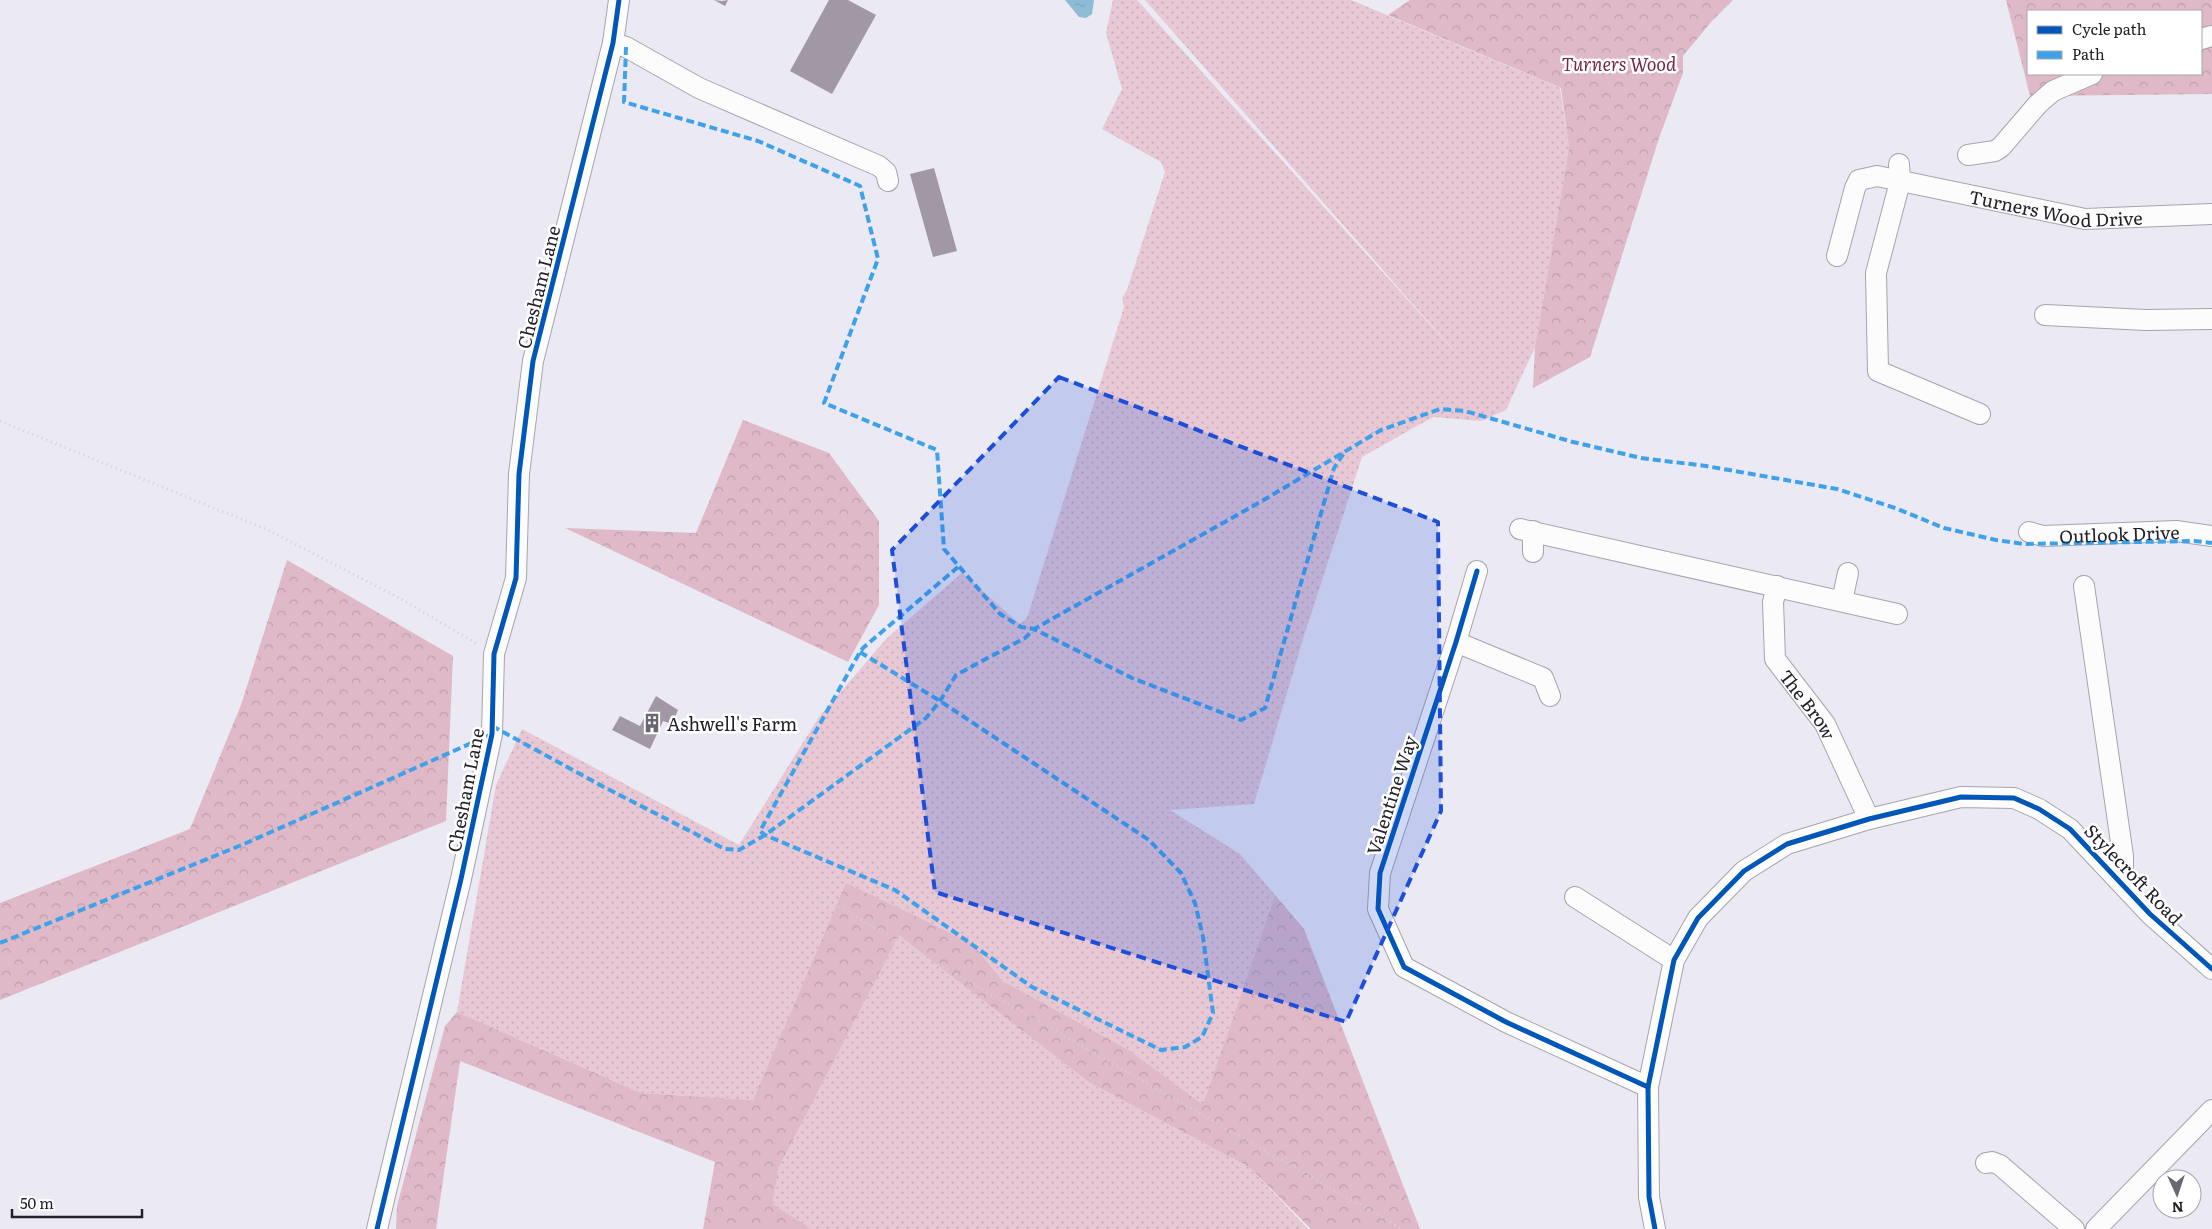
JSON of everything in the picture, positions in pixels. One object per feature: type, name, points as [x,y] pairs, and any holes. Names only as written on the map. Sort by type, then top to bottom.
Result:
[{"type":"street","name":"Chesham Lane","points":[[377,1229],[461,879],[492,734],[494,654],[516,578],[519,474],[533,361],[613,42],[619,0]]},
{"type":"street","points":[[613,42],[626,47],[699,88],[879,166],[886,172],[888,181]]},
{"type":"street","points":[[1968,154],[1995,150],[2002,147],[2038,104],[2053,91],[2090,75]]},
{"type":"street","points":[[1900,173],[1876,274],[1878,371],[1980,414]]},
{"type":"street","name":"Turners Wood Drive","points":[[1837,256],[1855,188],[1859,180],[1900,173],[2085,220],[2212,214]]},
{"type":"street","points":[[2046,315],[2146,320],[2212,319]]},
{"type":"street","points":[[1533,552],[1527,530],[1897,614]]},
{"type":"street","name":"Outlook Drive","points":[[2029,532],[2043,536],[2176,531],[2212,536]]},
{"type":"street","name":"Valentine Way","points":[[1477,571],[1456,642],[1380,872],[1378,909],[1404,966],[1506,1022],[1648,1087]]},
{"type":"street","points":[[1842,601],[1848,574]]},
{"type":"street","name":"The Brow","points":[[1777,586],[1773,602],[1776,659],[1825,724],[1869,819]]},
{"type":"street","points":[[2084,586],[2123,856],[2123,884]]},
{"type":"street","points":[[1456,642],[1544,678],[1550,696]]},
{"type":"street","name":"Stylecroft Road","points":[[1655,1229],[1649,1197],[1648,1087],[1674,960],[1698,918],[1744,871],[1787,844],[1869,819],[1961,797],[2014,798],[2039,809],[2070,829],[2150,914],[2212,969]]},
{"type":"street","points":[[1574,897],[1674,960]]},
{"type":"street","points":[[2096,1229],[2212,1110]]},
{"type":"street","points":[[1986,1163],[1992,1162],[2000,1165],[2074,1229]]},
{"type":"path","points":[[0,421],[268,530],[401,599],[494,654]]},
{"type":"path","points":[[738,850],[1402,1229]]},
{"type":"highlighted area","points":[[1059,377],[1438,522],[1441,811],[1346,1022],[935,892],[892,550]]},
{"type":"shaded area","points":[[1113,0],[1137,0],[1463,361],[1145,0],[1351,0],[1560,88],[1569,148],[1535,347],[1506,410],[1481,421],[1433,417],[1362,457],[1303,639],[1254,804],[1170,810],[1240,854],[1275,895],[1203,1106],[1129,1050],[1003,981],[972,943],[846,884],[753,1100],[641,1093],[457,1012],[496,785],[522,729],[739,845],[819,717],[886,639],[962,573],[1020,624],[1027,618],[1124,307],[1122,298],[1127,290],[1165,172],[1161,162],[1102,129],[1122,89],[1106,33]]},
{"type":"shaded area","points":[[899,934],[1090,1083],[1249,1167],[1308,1229],[812,1229],[771,1204],[779,1167]]},
{"type":"green space","name":"Turners Wood","points":[[1410,0],[1733,0],[1712,21],[1683,56],[1683,73],[1659,138],[1590,357],[1533,388],[1535,347],[1569,148],[1561,88],[1388,15]]},
{"type":"green space","points":[[2006,0],[2212,0],[2212,94],[2030,96]]},
{"type":"green space","points":[[743,420],[829,453],[879,521],[879,605],[848,662],[565,528],[696,533]]},
{"type":"green space","points":[[287,560],[453,656],[446,821],[0,1000],[0,903],[190,829],[241,705]]},
{"type":"green space","points":[[846,883],[972,943],[1003,981],[1129,1050],[1203,1105],[1275,895],[1304,929],[1420,1229],[1311,1229],[1249,1167],[1090,1083],[899,935],[779,1167],[772,1204],[812,1229],[703,1229],[715,1162],[460,1061],[436,1229],[396,1229],[397,1206],[445,1026],[457,1012],[641,1093],[753,1100]]},
{"type":"water","points":[[1065,0],[1094,0],[1092,14],[1086,18],[1079,17]]},
{"type":"building","points":[[714,0],[722,1],[728,0],[725,6]]},
{"type":"building","points":[[829,0],[848,0],[876,15],[832,94],[790,71]]},
{"type":"building","points":[[934,168],[957,251],[933,257],[910,174]]},
{"type":"building","name":"Ashwell's Farm","points":[[656,696],[678,710],[672,724],[663,721],[650,749],[612,730],[620,716],[640,726]]},
{"type":"marked path","points":[[626,47],[624,102],[758,141],[860,186],[878,259],[824,403],[937,450],[944,549],[1000,614],[1021,627],[1034,629],[1132,678],[1241,720],[1265,708],[1334,468],[1344,453]]},
{"type":"marked path","points":[[492,726],[602,786],[725,849],[739,850],[765,835],[926,718],[940,701],[956,675],[1025,638],[1034,629],[1262,501],[1381,430],[1440,409],[1465,411],[1573,442],[1641,458],[1706,466],[1837,489],[1895,508],[1944,528],[1996,540],[2024,544],[2194,541],[2212,543]]},
{"type":"marked path","points":[[860,652],[940,701],[1149,840],[1181,873],[1195,903],[1203,937],[1213,1013],[1202,1037],[1185,1047],[1161,1050],[1032,987],[895,890],[765,835],[760,831],[860,652],[958,567]]},
{"type":"marked path","points":[[0,943],[244,844],[492,734]]},
{"type":"cycle path","points":[[377,1229],[461,879],[492,734],[494,654],[516,578],[519,474],[533,361],[613,43],[619,0]]},
{"type":"cycle path","points":[[1477,571],[1456,642],[1380,873],[1378,909],[1404,967],[1506,1022],[1648,1087]]},
{"type":"cycle path","points":[[1655,1229],[1649,1197],[1648,1087],[1674,960],[1698,918],[1744,871],[1787,844],[1869,819],[1961,797],[2014,798],[2039,809],[2070,829],[2150,914],[2212,969]]},
{"type":"place","name":"Ashwell's Farm","points":[[652,723]]}]
